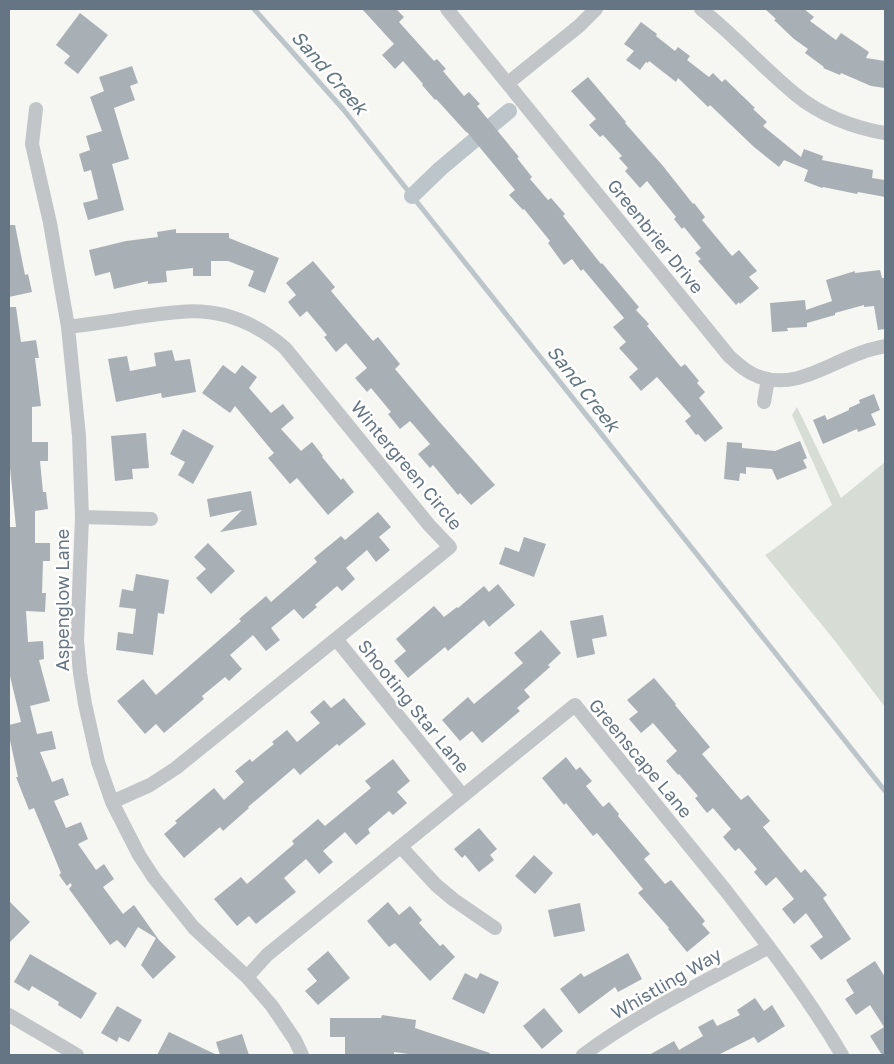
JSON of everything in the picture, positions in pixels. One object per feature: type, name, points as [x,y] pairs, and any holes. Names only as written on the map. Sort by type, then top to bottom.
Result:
[{"type":"street","name":"Greenbrier Drive","points":[[447,9],[730,356],[744,370],[768,379],[785,381],[800,378],[862,352],[885,346]]},
{"type":"street","points":[[508,83],[596,9]]},
{"type":"street","points":[[701,9],[808,104],[832,117],[856,126],[885,133]]},
{"type":"street","name":"Aspenglow Lane","points":[[36,109],[32,144],[50,223],[68,327],[79,436],[82,517],[77,641],[85,704],[98,762],[112,802],[139,855],[154,878],[194,928],[247,977],[272,1006],[295,1040],[302,1055]]},
{"type":"street","name":"Wintergreen Circle","points":[[68,327],[180,312],[220,314],[256,327],[286,348],[302,366],[429,525],[450,547],[176,768],[150,785],[112,802]]},
{"type":"street","points":[[764,402],[768,379]]},
{"type":"street","points":[[82,517],[151,519]]},
{"type":"street","name":"Shooting Star Lane","points":[[336,639],[463,796]]},
{"type":"street","name":"Greenscape Lane","points":[[247,977],[267,956],[575,705],[769,947],[813,1009],[842,1055]]},
{"type":"street","points":[[401,847],[436,885],[454,900],[495,928]]},
{"type":"street","name":"Whistling Way","points":[[583,1055],[651,1010],[769,947]]},
{"type":"street","points":[[9,1015],[77,1055]]},
{"type":"shaded area","points":[[797,407],[841,498],[885,462],[885,707],[835,641],[765,555],[832,505],[792,415]]},
{"type":"building","points":[[362,9],[396,9],[404,17],[399,22],[434,61],[437,59],[446,69],[443,71],[464,96],[469,92],[480,104],[477,106],[519,157],[517,158],[532,177],[530,179],[548,200],[551,198],[565,214],[563,216],[601,264],[639,307],[636,310],[649,324],[647,326],[681,367],[685,364],[699,381],[697,383],[705,392],[699,398],[723,428],[705,442],[698,434],[696,435],[685,421],[691,416],[657,377],[641,391],[629,377],[638,369],[619,348],[626,342],[613,327],[624,318],[583,269],[581,271],[572,259],[564,265],[548,243],[550,241],[524,209],[509,195],[515,190],[467,132],[435,100],[403,61],[395,69],[382,55],[394,44]]},
{"type":"building","points":[[765,9],[804,9],[814,17],[810,21],[836,40],[841,33],[869,52],[866,58],[885,61],[885,88],[871,86],[841,73],[840,75],[823,68],[805,53],[808,49],[794,39]]},
{"type":"building","points":[[80,13],[108,35],[78,74],[64,63],[70,56],[56,45]]},
{"type":"building","points":[[641,22],[675,51],[678,47],[690,56],[687,60],[709,77],[713,73],[722,82],[725,79],[767,122],[763,126],[801,157],[804,149],[823,156],[822,160],[873,170],[872,178],[885,180],[885,197],[822,188],[804,181],[808,170],[784,160],[779,167],[754,147],[710,105],[708,107],[678,78],[676,82],[649,61],[640,70],[626,60],[634,51],[624,44]]},
{"type":"building","points":[[132,66],[138,83],[130,86],[135,100],[114,108],[129,159],[112,164],[124,210],[88,220],[83,203],[98,199],[91,170],[84,172],[79,154],[90,150],[86,136],[102,131],[90,97],[104,91],[99,77]]},
{"type":"building","points":[[588,77],[694,203],[705,217],[702,220],[732,256],[739,250],[757,271],[749,277],[759,288],[740,304],[739,302],[736,305],[698,261],[701,259],[695,253],[701,248],[684,227],[682,229],[674,219],[676,217],[647,181],[640,188],[625,171],[628,168],[619,158],[622,156],[603,135],[600,137],[589,125],[596,119],[571,91]]},
{"type":"building","points":[[9,225],[15,225],[25,275],[28,274],[32,292],[9,297]]},
{"type":"building","points":[[176,229],[176,233],[229,233],[229,238],[279,258],[265,293],[248,286],[254,271],[228,261],[211,261],[211,276],[193,276],[193,268],[166,271],[167,282],[148,284],[148,281],[114,289],[110,272],[95,276],[89,250],[126,241],[158,237],[157,232]]},
{"type":"building","points":[[313,261],[335,287],[331,291],[373,341],[378,337],[400,364],[395,369],[495,485],[471,505],[460,493],[458,495],[433,465],[430,468],[418,454],[430,444],[410,421],[400,429],[388,414],[391,412],[371,388],[367,392],[355,378],[367,368],[346,343],[336,352],[324,337],[327,335],[307,311],[300,317],[288,302],[296,295],[286,283]]},
{"type":"building","points":[[880,270],[882,278],[885,278],[885,329],[878,330],[874,306],[864,307],[864,305],[807,323],[807,327],[787,328],[788,331],[772,332],[770,303],[805,300],[806,310],[832,301],[826,280],[855,271],[855,273]]},
{"type":"building","points":[[9,307],[16,307],[21,342],[36,340],[39,358],[35,358],[41,406],[32,407],[32,442],[48,442],[48,461],[40,461],[43,492],[46,492],[48,509],[35,511],[35,543],[50,543],[50,561],[43,561],[42,593],[46,593],[45,612],[26,611],[28,642],[43,641],[44,659],[39,660],[50,701],[30,706],[37,734],[52,731],[56,749],[40,752],[52,782],[63,778],[69,795],[54,801],[66,828],[81,822],[88,839],[78,844],[96,870],[104,864],[114,879],[103,887],[123,914],[134,905],[159,940],[176,957],[153,979],[141,965],[156,938],[138,927],[125,948],[117,940],[110,945],[69,889],[72,885],[70,883],[67,886],[59,875],[61,873],[34,808],[29,810],[16,777],[18,777],[9,736],[9,725],[21,722],[9,672],[9,527],[16,527],[9,458]]},
{"type":"building","points":[[172,350],[175,361],[190,359],[196,392],[162,398],[161,393],[116,402],[108,359],[127,356],[130,371],[156,366],[154,353]]},
{"type":"building","points":[[223,365],[235,374],[242,365],[257,377],[249,388],[271,413],[283,404],[294,418],[281,429],[301,451],[312,442],[341,480],[343,478],[354,492],[328,515],[297,478],[290,484],[268,458],[274,453],[235,406],[230,413],[202,393]]},
{"type":"building","points":[[874,394],[880,410],[871,414],[876,425],[858,432],[857,429],[823,444],[813,420],[825,415],[827,420],[849,410],[849,408],[860,403],[859,400]]},
{"type":"building","points":[[183,429],[214,446],[193,484],[178,475],[185,462],[170,454]]},
{"type":"building","points":[[146,433],[149,468],[132,469],[133,479],[115,481],[111,436]]},
{"type":"building","points":[[800,441],[807,458],[803,460],[807,468],[777,480],[772,469],[746,467],[746,474],[740,473],[739,481],[724,479],[727,442],[742,443],[742,448],[775,451]]},
{"type":"building","points":[[251,491],[257,525],[220,532],[242,510],[210,517],[207,499]]},
{"type":"building","points":[[378,512],[391,527],[379,537],[390,550],[376,562],[367,550],[346,568],[355,579],[342,591],[337,586],[315,605],[317,607],[303,619],[294,609],[271,628],[280,640],[266,651],[253,635],[230,655],[242,669],[229,681],[225,677],[202,696],[204,699],[164,733],[156,724],[145,734],[117,701],[143,679],[156,695],[241,621],[239,619],[266,596],[271,602],[317,562],[314,558],[341,536],[345,540]]},
{"type":"building","points":[[524,537],[546,544],[534,577],[499,564],[505,547],[519,552]]},
{"type":"building","points":[[208,543],[235,571],[211,594],[196,578],[206,569],[194,557]]},
{"type":"building","points":[[136,574],[169,580],[164,614],[158,613],[153,655],[116,650],[118,632],[133,634],[136,609],[119,607],[122,589],[133,591]]},
{"type":"building","points":[[498,584],[515,605],[489,627],[484,620],[448,651],[445,647],[408,678],[394,661],[406,651],[396,639],[434,606],[444,617],[484,586],[489,592]]},
{"type":"building","points":[[603,615],[607,636],[592,639],[595,654],[577,658],[570,621]]},
{"type":"building","points":[[541,630],[561,653],[548,665],[550,667],[524,690],[530,697],[517,708],[520,711],[482,743],[472,731],[460,741],[442,720],[468,697],[474,704],[523,663],[514,653]]},
{"type":"building","points":[[654,678],[710,747],[702,754],[741,800],[748,795],[770,821],[763,827],[801,873],[805,869],[827,895],[823,898],[851,939],[821,960],[810,946],[823,937],[806,913],[794,924],[782,909],[794,899],[776,877],[766,886],[754,872],[757,869],[739,848],[735,851],[723,837],[731,829],[713,808],[707,813],[695,798],[698,796],[666,761],[677,751],[653,723],[641,733],[629,719],[638,712],[627,700]]},
{"type":"building","points":[[344,698],[366,724],[339,746],[337,744],[300,775],[294,768],[223,831],[220,827],[184,858],[164,834],[177,823],[175,821],[214,788],[224,800],[244,782],[235,771],[250,759],[252,762],[274,744],[272,742],[287,730],[297,742],[320,723],[310,712],[324,700],[331,708]]},
{"type":"building","points":[[566,757],[576,770],[580,767],[592,781],[586,786],[603,807],[609,802],[619,814],[618,816],[650,854],[644,859],[665,884],[671,880],[705,921],[702,924],[710,933],[687,952],[638,893],[643,889],[597,833],[593,836],[566,803],[564,805],[542,778]]},
{"type":"building","points":[[393,759],[410,781],[397,792],[407,803],[393,815],[389,811],[368,829],[370,833],[356,845],[345,832],[323,851],[333,862],[319,874],[306,859],[284,878],[296,892],[256,924],[249,916],[237,926],[214,899],[241,877],[247,884],[294,844],[292,841],[318,819],[325,826],[371,788],[365,781]]},
{"type":"building","points":[[479,828],[497,849],[490,855],[494,860],[479,872],[465,855],[462,858],[454,849]]},
{"type":"building","points":[[534,855],[553,873],[535,894],[515,876]]},
{"type":"building","points":[[9,901],[30,922],[9,943]]},
{"type":"building","points":[[388,902],[399,915],[410,906],[422,920],[419,923],[440,946],[443,944],[455,957],[430,981],[395,943],[389,947],[367,921]]},
{"type":"building","points":[[580,903],[585,931],[554,937],[548,910]]},
{"type":"building","points":[[328,951],[350,978],[318,1005],[305,991],[317,981],[307,969]]},
{"type":"building","points":[[628,953],[642,979],[618,992],[615,987],[579,1014],[560,989],[581,973],[584,977]]},
{"type":"building","points":[[30,954],[97,993],[81,1019],[58,1005],[59,1002],[32,986],[29,991],[14,982]]},
{"type":"building","points":[[875,961],[885,977],[885,1055],[882,1055],[870,1036],[884,1027],[870,1005],[856,1015],[845,999],[854,993],[846,980]]},
{"type":"building","points":[[465,973],[477,979],[480,973],[499,982],[484,1014],[452,999]]},
{"type":"building","points":[[755,998],[764,1011],[772,1005],[785,1026],[758,1043],[754,1037],[718,1055],[649,1055],[674,1041],[679,1050],[703,1036],[698,1027],[713,1019],[717,1026],[740,1015],[737,1010]]},
{"type":"building","points":[[117,1006],[142,1020],[129,1042],[119,1037],[117,1042],[101,1033]]},
{"type":"building","points":[[544,1008],[563,1031],[542,1049],[523,1026]]},
{"type":"building","points":[[382,1015],[416,1020],[415,1028],[490,1053],[489,1055],[416,1055],[394,1052],[394,1055],[345,1055],[345,1037],[330,1037],[330,1018],[381,1018]]},
{"type":"building","points":[[169,1032],[217,1055],[157,1055]]},
{"type":"building","points":[[242,1034],[249,1055],[220,1055],[216,1042]]},
{"type":"waterway","name":"Sand Creek","points":[[254,9],[343,109],[885,791]]},
{"type":"waterway","points":[[412,196],[440,169],[509,111]]}]
